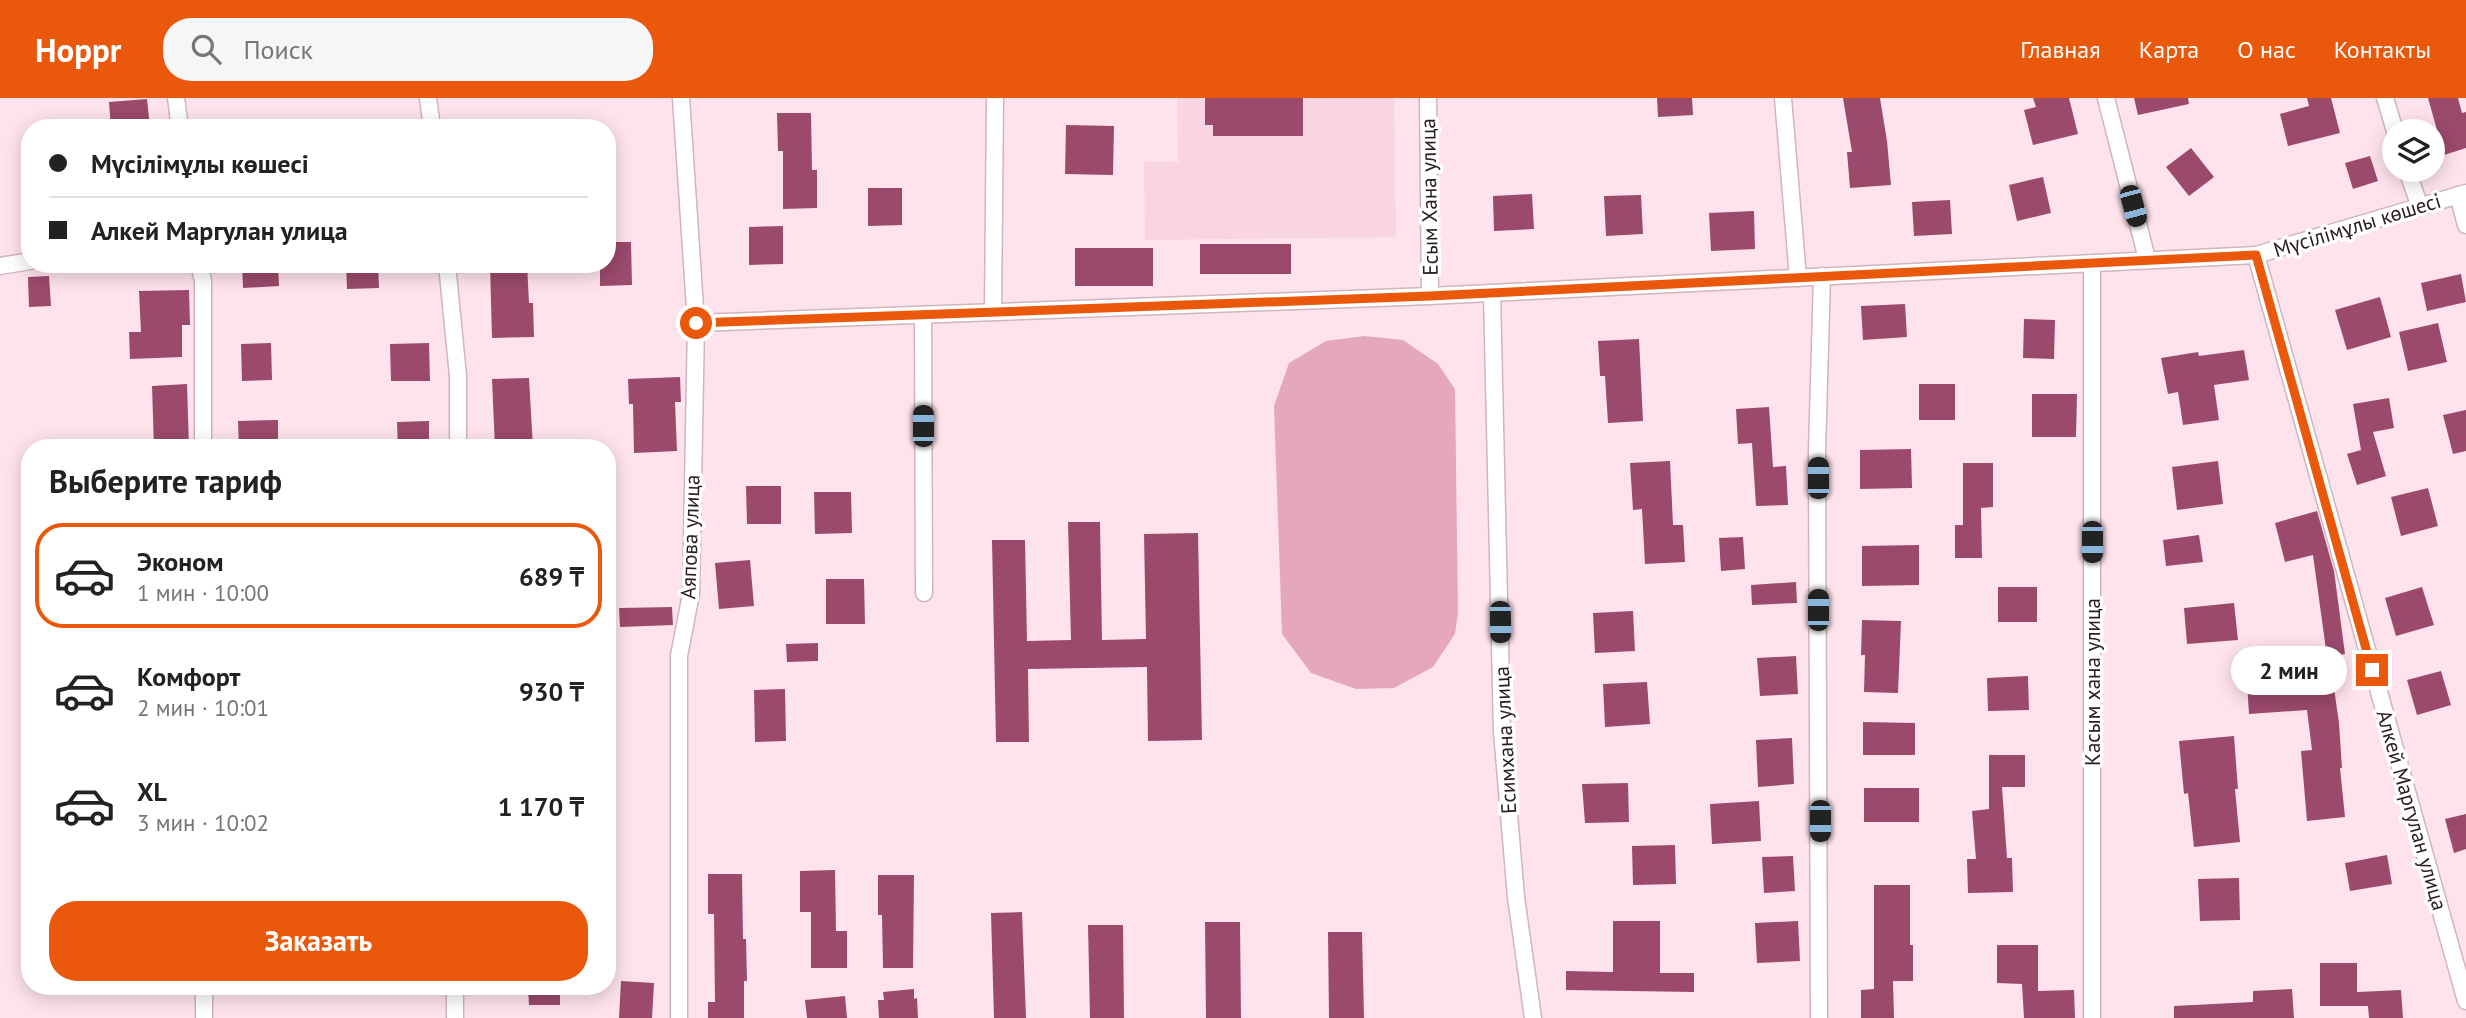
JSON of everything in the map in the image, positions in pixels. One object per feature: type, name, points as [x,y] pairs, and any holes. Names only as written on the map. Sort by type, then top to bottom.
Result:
[{"type":"street","points":[[176,98],[179,119]]},
{"type":"street","points":[[428,98],[431,119]]},
{"type":"street","name":"Аяпова улица","points":[[678,1018],[678,656],[691,594],[696,323],[681,98]]},
{"type":"street","points":[[993,312],[995,98]]},
{"type":"street","name":"Есым Хана улица","points":[[1428,98],[1430,296]]},
{"type":"street","points":[[1783,98],[1798,278]]},
{"type":"street","points":[[2106,98],[2147,260]]},
{"type":"street","points":[[2385,98],[2391,119]]},
{"type":"street","points":[[2411,182],[2420,206]]},
{"type":"street","points":[[2462,194],[2466,225]]},
{"type":"street","name":"Мүсілімұлы көшесі","points":[[696,323],[1430,296],[2256,255],[2462,194]]},
{"type":"street","name":"Алкей Маргулан улица","points":[[2256,255],[2466,1001]]},
{"type":"street","points":[[0,266],[21,262]]},
{"type":"street","name":"Касым хана улица","points":[[2092,263],[2092,1018]]},
{"type":"street","points":[[201,273],[203,439]]},
{"type":"street","points":[[448,273],[458,376],[458,439]]},
{"type":"street","points":[[1819,1018],[1817,451],[1822,276]]},
{"type":"street","name":"Есимхана улица","points":[[1492,293],[1502,732],[1516,897],[1533,1018]]},
{"type":"street","points":[[923,315],[924,593]]},
{"type":"street","points":[[204,995],[204,1018]]},
{"type":"street","points":[[455,995],[455,1018]]},
{"type":"shaded area","points":[[1177,98],[1394,98],[1396,237],[1145,240],[1144,162],[1178,162]]},
{"type":"shaded area","points":[[1364,336],[1403,340],[1438,364],[1455,389],[1458,613],[1455,634],[1433,667],[1394,688],[1356,689],[1311,673],[1282,634],[1274,406],[1289,363],[1326,341]]},
{"type":"building","points":[[1205,98],[1303,98],[1303,136],[1213,136],[1213,125],[1205,125]]},
{"type":"building","points":[[1657,98],[1692,98],[1693,115],[1658,117]]},
{"type":"building","points":[[1843,98],[1880,98],[1891,185],[1850,188],[1847,152],[1852,152]]},
{"type":"building","points":[[2033,98],[2069,98],[2078,134],[2033,145],[2024,110],[2036,107]]},
{"type":"building","points":[[2134,98],[2188,98],[2189,104],[2138,115]]},
{"type":"building","points":[[2307,98],[2331,98],[2340,133],[2288,146],[2280,114],[2309,106]]},
{"type":"building","points":[[2428,98],[2458,98],[2462,113],[2466,112],[2466,148],[2445,155],[2445,119],[2434,119]]},
{"type":"building","points":[[147,99],[149,119],[110,119],[109,102]]},
{"type":"building","points":[[777,113],[811,113],[812,170],[817,170],[817,208],[783,209],[783,151],[778,151]]},
{"type":"building","points":[[1066,125],[1114,126],[1113,175],[1065,174]]},
{"type":"building","points":[[2191,148],[2214,177],[2189,196],[2166,167]]},
{"type":"building","points":[[2370,156],[2378,181],[2353,189],[2345,163]]},
{"type":"building","points":[[2043,177],[2051,213],[2017,221],[2009,185]]},
{"type":"building","points":[[868,188],[902,188],[902,225],[868,226]]},
{"type":"building","points":[[1532,194],[1534,229],[1494,231],[1493,196]]},
{"type":"building","points":[[1641,195],[1643,234],[1606,236],[1604,196]]},
{"type":"building","points":[[1950,200],[1952,234],[1914,236],[1912,202]]},
{"type":"building","points":[[1754,211],[1755,249],[1711,251],[1709,213]]},
{"type":"building","points":[[783,226],[783,264],[749,265],[749,227]]},
{"type":"building","points":[[616,242],[631,242],[632,285],[600,286],[600,273],[616,273]]},
{"type":"building","points":[[1200,244],[1291,244],[1291,274],[1200,274]]},
{"type":"building","points":[[1075,248],[1153,248],[1153,286],[1075,286]]},
{"type":"building","points":[[242,273],[278,273],[279,286],[243,288]]},
{"type":"building","points":[[346,273],[378,273],[379,288],[347,289]]},
{"type":"building","points":[[490,273],[527,273],[529,303],[533,303],[534,337],[492,338]]},
{"type":"building","points":[[2461,274],[2466,302],[2427,311],[2421,283]]},
{"type":"building","points":[[49,276],[51,306],[29,307],[28,277]]},
{"type":"building","points":[[189,290],[190,325],[182,325],[182,357],[130,359],[129,332],[141,332],[139,291]]},
{"type":"building","points":[[2380,297],[2391,337],[2347,350],[2335,310]]},
{"type":"building","points":[[1905,304],[1907,337],[1863,340],[1861,306]]},
{"type":"building","points":[[2024,319],[2055,320],[2054,359],[2023,358]]},
{"type":"building","points":[[2438,323],[2447,362],[2408,371],[2399,332]]},
{"type":"building","points":[[1639,339],[1643,421],[1608,423],[1605,376],[1600,376],[1598,341]]},
{"type":"building","points":[[271,343],[272,380],[242,381],[241,344]]},
{"type":"building","points":[[429,343],[430,381],[391,381],[390,344]]},
{"type":"building","points":[[2244,350],[2249,380],[2214,385],[2219,420],[2183,425],[2178,392],[2168,394],[2161,358],[2198,352],[2199,356]]},
{"type":"building","points":[[680,377],[681,402],[675,402],[677,451],[634,453],[633,404],[629,404],[628,379]]},
{"type":"building","points":[[529,378],[532,439],[495,439],[492,379]]},
{"type":"building","points":[[187,384],[189,439],[154,439],[152,386]]},
{"type":"building","points":[[1919,384],[1955,384],[1955,420],[1919,420]]},
{"type":"building","points":[[2032,394],[2077,394],[2076,437],[2032,437]]},
{"type":"building","points":[[2389,398],[2394,428],[2373,432],[2386,476],[2357,485],[2347,454],[2361,450],[2353,404]]},
{"type":"building","points":[[1769,407],[1773,467],[1786,466],[1788,505],[1756,506],[1752,443],[1738,444],[1736,409]]},
{"type":"building","points":[[2466,410],[2466,451],[2453,454],[2443,415]]},
{"type":"building","points":[[278,420],[278,439],[239,439],[238,421]]},
{"type":"building","points":[[429,421],[429,439],[398,439],[397,422]]},
{"type":"building","points":[[1911,449],[1912,488],[1860,489],[1860,450]]},
{"type":"building","points":[[1670,461],[1673,525],[1683,525],[1685,562],[1645,564],[1642,509],[1633,510],[1630,463]]},
{"type":"building","points":[[2218,461],[2223,504],[2177,510],[2172,467]]},
{"type":"building","points":[[1963,463],[1993,463],[1993,507],[1981,508],[1982,558],[1955,558],[1955,525],[1963,525]]},
{"type":"building","points":[[746,486],[781,486],[781,524],[747,524]]},
{"type":"building","points":[[2428,488],[2438,526],[2401,536],[2391,497]]},
{"type":"building","points":[[814,492],[851,492],[852,533],[815,534]]},
{"type":"building","points":[[2317,511],[2334,571],[2345,654],[2327,657],[2313,555],[2285,562],[2275,523]]},
{"type":"building","points":[[1068,522],[1100,522],[1102,640],[1146,639],[1144,534],[1198,533],[1202,740],[1148,741],[1147,667],[1028,669],[1029,742],[996,742],[992,540],[1025,540],[1027,641],[1071,640]]},
{"type":"building","points":[[2199,535],[2203,562],[2166,566],[2163,540]]},
{"type":"building","points":[[1743,537],[1745,569],[1721,571],[1719,538]]},
{"type":"building","points":[[1919,545],[1919,585],[1862,586],[1862,546]]},
{"type":"building","points":[[750,560],[754,606],[719,609],[715,563]]},
{"type":"building","points":[[826,579],[864,579],[865,624],[826,624]]},
{"type":"building","points":[[1796,582],[1797,603],[1752,605],[1751,585]]},
{"type":"building","points":[[1998,587],[2037,587],[2037,622],[1998,622]]},
{"type":"building","points":[[2422,587],[2434,625],[2396,636],[2385,598]]},
{"type":"building","points":[[2234,603],[2238,640],[2187,644],[2184,608]]},
{"type":"building","points":[[672,607],[673,625],[620,627],[619,608]]},
{"type":"building","points":[[1633,611],[1635,651],[1595,653],[1593,613]]},
{"type":"building","points":[[1862,620],[1901,621],[1898,693],[1864,692]]},
{"type":"building","points":[[818,643],[818,661],[787,662],[786,644]]},
{"type":"building","points":[[1796,656],[1798,694],[1760,696],[1757,658]]},
{"type":"building","points":[[2284,666],[2285,695],[2334,688],[2345,817],[2307,821],[2301,751],[2312,750],[2307,710],[2249,714],[2246,668]]},
{"type":"building","points":[[2441,671],[2451,705],[2417,715],[2407,680]]},
{"type":"building","points":[[2028,676],[2029,710],[1988,711],[1987,678]]},
{"type":"building","points":[[1647,682],[1650,724],[1605,727],[1603,684]]},
{"type":"building","points":[[785,689],[786,741],[755,742],[754,690]]},
{"type":"building","points":[[1863,722],[1915,723],[1915,755],[1863,755]]},
{"type":"building","points":[[2234,736],[2240,842],[2194,847],[2188,793],[2184,794],[2179,741]]},
{"type":"building","points":[[1792,738],[1794,784],[1758,787],[1756,740]]},
{"type":"building","points":[[1989,755],[2025,755],[2025,787],[2002,787],[2007,858],[2012,858],[2013,892],[1968,893],[1967,859],[1976,859],[1972,811],[1989,809]]},
{"type":"building","points":[[1628,783],[1629,822],[1585,823],[1582,784]]},
{"type":"building","points":[[1864,788],[1919,788],[1919,822],[1864,822]]},
{"type":"building","points":[[1759,801],[1761,841],[1712,844],[1710,804]]},
{"type":"building","points":[[2466,814],[2466,849],[2454,853],[2445,819]]},
{"type":"building","points":[[1675,845],[1676,884],[1633,885],[1632,846]]},
{"type":"building","points":[[2387,855],[2392,884],[2350,891],[2345,863]]},
{"type":"building","points":[[1793,856],[1795,891],[1764,893],[1762,857]]},
{"type":"building","points":[[835,870],[836,931],[847,931],[847,968],[811,968],[811,912],[800,912],[800,871]]},
{"type":"building","points":[[708,874],[742,874],[747,981],[744,981],[744,1018],[708,1018],[708,1002],[715,1002],[714,914],[708,914]]},
{"type":"building","points":[[878,875],[914,875],[913,968],[883,968],[882,915],[878,915]]},
{"type":"building","points":[[2239,878],[2240,920],[2200,921],[2198,879]]},
{"type":"building","points":[[1874,885],[1910,885],[1913,981],[1893,981],[1894,1018],[1861,1018],[1861,990],[1874,989]]},
{"type":"building","points":[[1022,912],[1026,1018],[994,1018],[991,913]]},
{"type":"building","points":[[1613,921],[1660,921],[1660,973],[1694,973],[1694,992],[1566,990],[1566,971],[1613,972]]},
{"type":"building","points":[[1798,921],[1800,961],[1757,963],[1755,923]]},
{"type":"building","points":[[1205,922],[1240,922],[1241,1018],[1206,1018]]},
{"type":"building","points":[[1088,925],[1123,925],[1124,1018],[1090,1018]]},
{"type":"building","points":[[1328,932],[1362,932],[1364,1018],[1329,1018]]},
{"type":"building","points":[[1997,945],[2038,945],[2038,991],[2074,990],[2075,1018],[2024,1018],[2022,984],[1997,983]]},
{"type":"building","points":[[2320,963],[2357,963],[2357,992],[2401,990],[2403,1018],[2369,1018],[2368,1006],[2320,1006]]},
{"type":"building","points":[[621,981],[654,983],[652,1018],[619,1018]]},
{"type":"building","points":[[914,989],[918,1018],[879,1018],[878,1000],[884,1000],[883,992]]},
{"type":"building","points":[[2292,989],[2294,1018],[2174,1018],[2174,1006],[2253,1002],[2253,991]]},
{"type":"building","points":[[528,995],[560,995],[560,1005],[529,1005]]},
{"type":"building","points":[[845,996],[847,1018],[807,1018],[805,1000]]},
{"type":"route","points":[[696,323],[1430,296],[2256,255],[2372,670]]}]
